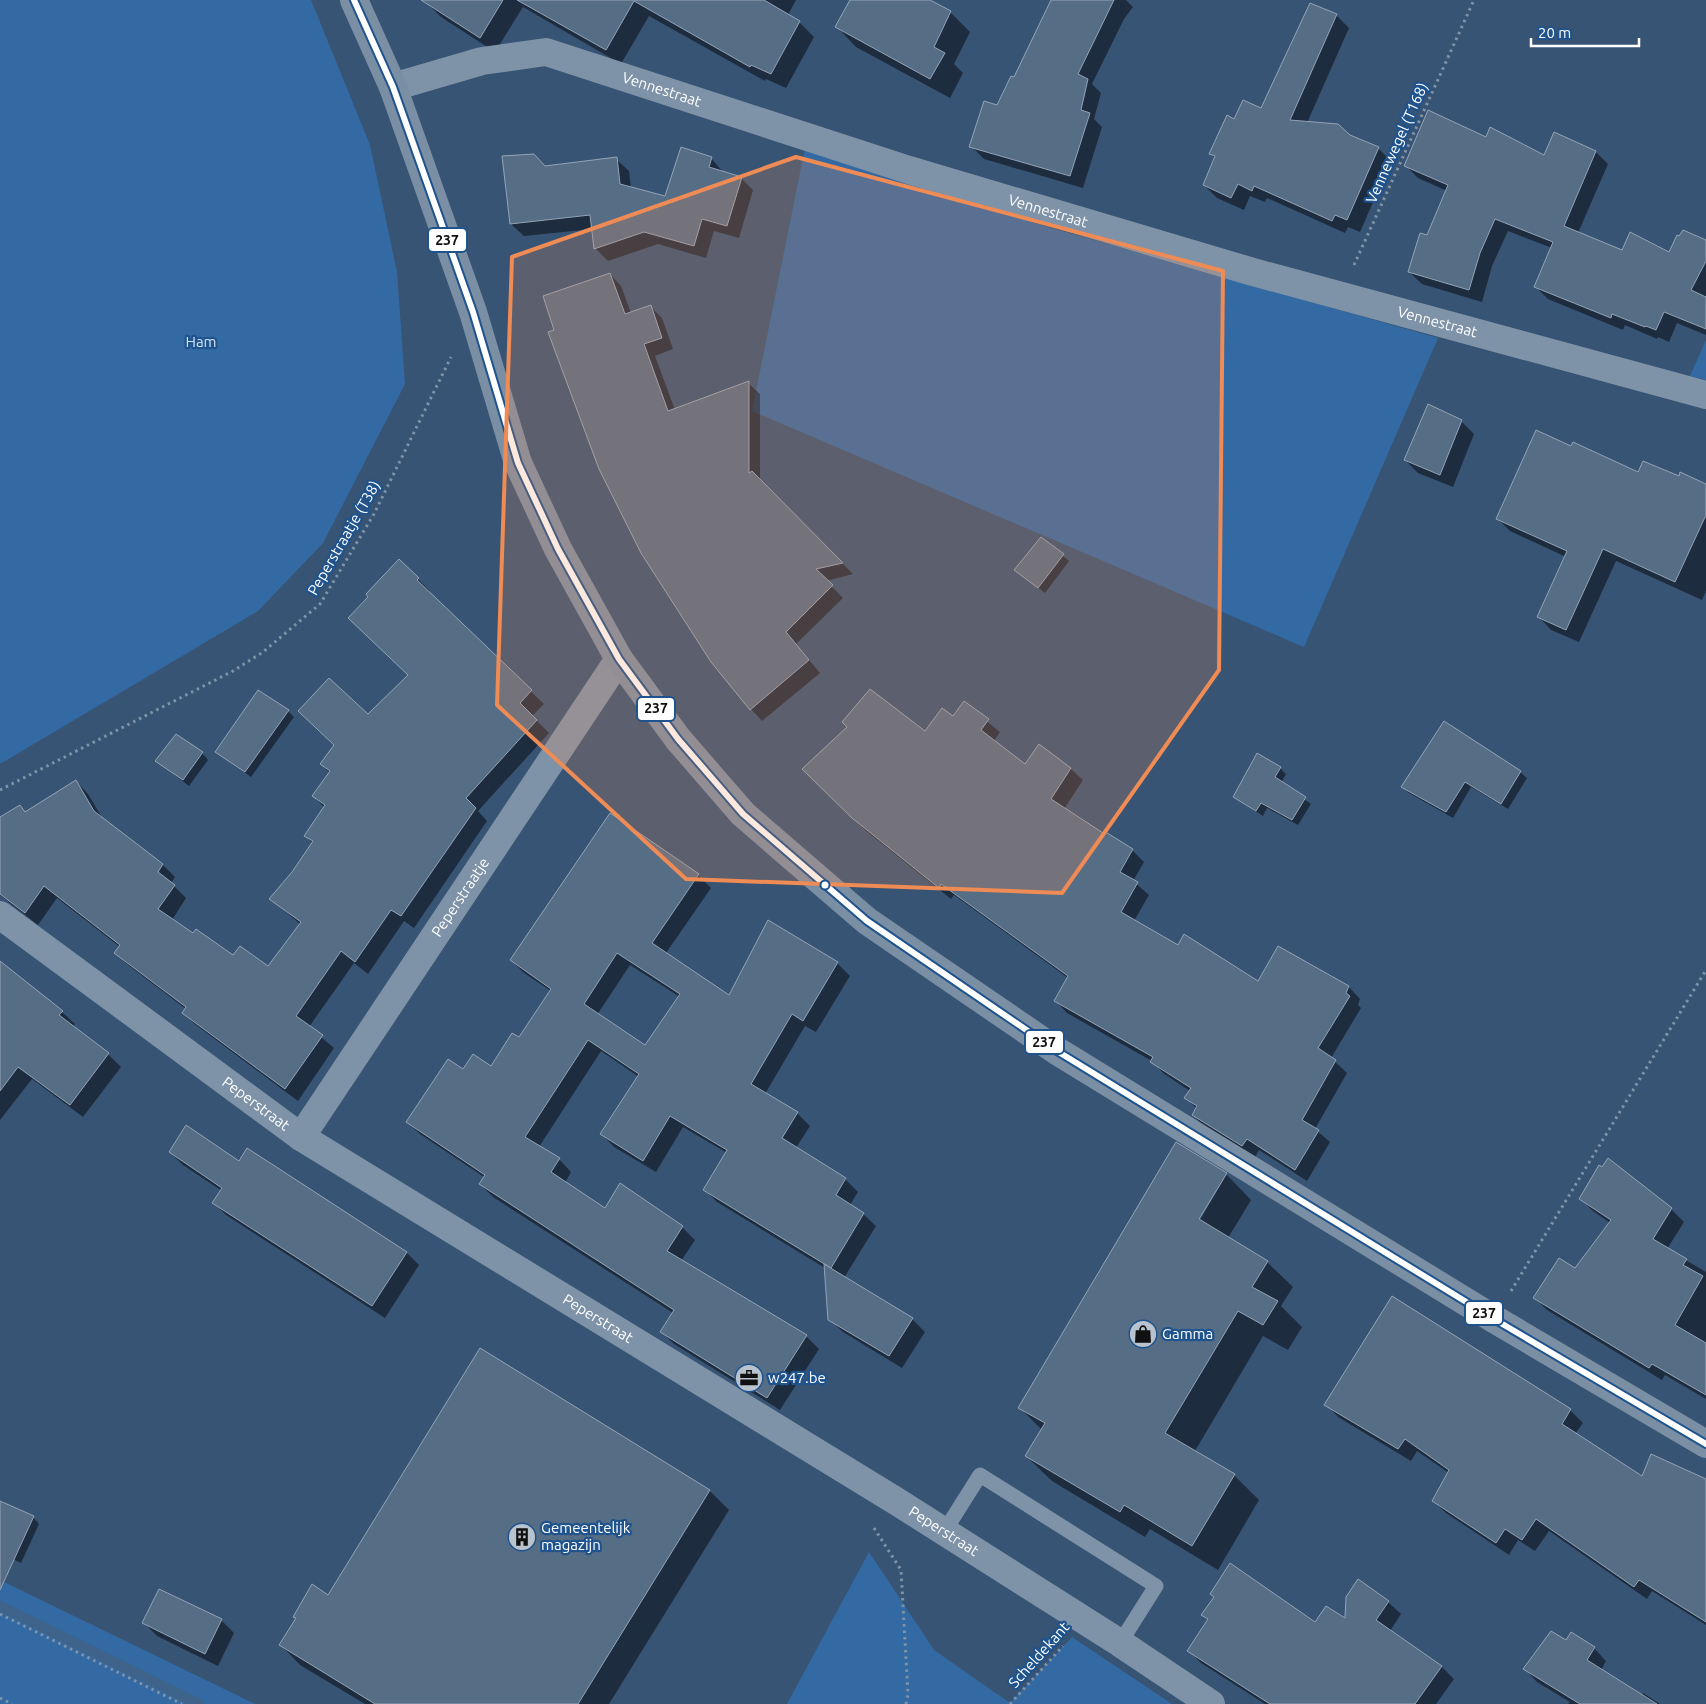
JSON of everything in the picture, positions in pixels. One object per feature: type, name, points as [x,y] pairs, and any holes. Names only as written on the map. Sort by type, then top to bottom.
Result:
[{"type":"street","points":[[354,0],[393,87],[473,312],[518,463],[558,548],[619,659],[678,739],[743,814],[866,921],[1057,1051],[1494,1319],[1706,1444]]},
{"type":"street","name":"Vennestraat","points":[[393,87],[482,61],[546,52],[909,170],[1253,272],[1706,395]]},
{"type":"street","name":"Peperstraatje","points":[[301,1136],[619,659]]},
{"type":"street","name":"Peperstraat","points":[[0,915],[301,1136],[944,1532],[1120,1643],[1211,1704]]},
{"type":"lane","points":[[944,1532],[980,1475],[1106,1554],[1156,1586],[1120,1643]]},
{"type":"path","name":"Vennewegel (T168)","points":[[1341,296],[1474,0]]},
{"type":"path","name":"Peperstraatje (T38)","points":[[0,790],[233,671],[287,633],[320,604],[374,514],[452,356]]},
{"type":"path","points":[[1494,1319],[1706,970]]},
{"type":"path","points":[[870,1520],[901,1570],[908,1694],[906,1704]]},
{"type":"path","points":[[0,1614],[182,1704]]},
{"type":"path","name":"Scheldekant","points":[[1010,1704],[1077,1632],[1083,1620]]},
{"type":"path","points":[[0,1698],[12,1704]]},
{"type":"highlighted area","points":[[796,157],[1223,271],[1219,670],[1062,893],[686,879],[497,705],[512,257]]},
{"type":"green space","name":"Ham","points":[[0,0],[311,0],[370,145],[397,272],[405,384],[323,543],[258,611],[0,764]]},
{"type":"green space","points":[[805,148],[1044,226],[1438,338],[1304,647],[752,411]]},
{"type":"green space","points":[[1706,340],[1706,380],[1690,376]]},
{"type":"green space","points":[[869,1552],[934,1650],[1010,1703],[1072,1637],[1172,1704],[787,1704]]},
{"type":"green space","points":[[0,1580],[255,1704],[0,1704]]},
{"type":"building","points":[[421,0],[503,0],[480,38]]},
{"type":"building","points":[[517,0],[764,0],[800,21],[771,74],[751,65],[750,67],[634,1],[606,50]]},
{"type":"building","points":[[850,0],[930,0],[951,11],[934,47],[945,53],[930,79],[835,27]]},
{"type":"building","points":[[1051,0],[1114,0],[1078,74],[1088,79],[1081,110],[1090,113],[1070,176],[969,147],[984,101],[997,105],[1011,76],[1014,77]]},
{"type":"building","points":[[1310,3],[1337,14],[1290,120],[1338,124],[1350,135],[1379,147],[1347,220],[1335,215],[1332,221],[1254,186],[1252,191],[1238,184],[1231,198],[1203,185],[1215,156],[1209,154],[1227,115],[1234,119],[1243,100],[1261,108]]},
{"type":"building","points":[[1428,110],[1486,137],[1490,127],[1544,155],[1554,132],[1596,151],[1564,226],[1622,250],[1630,232],[1669,252],[1677,235],[1679,236],[1683,230],[1706,240],[1706,261],[1691,290],[1706,297],[1706,329],[1664,312],[1656,330],[1612,314],[1611,318],[1534,287],[1553,242],[1495,219],[1480,253],[1469,290],[1408,272],[1420,233],[1427,235],[1448,185],[1404,166]]},
{"type":"building","points":[[681,147],[712,157],[709,167],[742,177],[727,226],[702,219],[694,246],[644,232],[594,249],[590,215],[510,224],[502,156],[534,154],[545,166],[617,157],[620,184],[665,196]]},
{"type":"building","points":[[610,273],[625,314],[651,305],[662,338],[644,344],[668,411],[749,381],[749,473],[752,471],[843,563],[816,569],[833,585],[786,632],[809,660],[750,710],[711,662],[641,553],[599,469],[548,332],[554,330],[543,296]]},
{"type":"building","points":[[1428,404],[1462,420],[1440,475],[1404,460]]},
{"type":"building","points":[[1536,430],[1571,446],[1573,442],[1638,472],[1643,461],[1679,476],[1680,472],[1706,484],[1706,515],[1675,582],[1603,549],[1566,630],[1537,617],[1567,551],[1496,519]]},
{"type":"building","points":[[1041,537],[1064,554],[1038,588],[1014,570]]},
{"type":"building","points":[[399,559],[419,578],[417,580],[532,690],[520,703],[537,720],[466,798],[476,808],[401,916],[391,910],[355,962],[341,951],[296,1016],[323,1035],[285,1089],[182,1013],[186,1007],[114,953],[120,945],[44,886],[25,913],[0,894],[0,817],[20,805],[25,812],[76,780],[94,811],[163,864],[158,872],[175,885],[158,909],[193,933],[196,929],[233,955],[240,946],[268,966],[301,922],[269,899],[292,872],[313,841],[304,836],[325,805],[312,796],[330,771],[320,764],[334,745],[298,711],[329,678],[368,714],[408,675],[348,618],[368,597],[366,594]]},
{"type":"building","points":[[870,689],[925,731],[942,708],[953,716],[964,701],[989,719],[981,730],[1025,764],[1039,744],[1071,768],[1051,799],[1103,833],[1104,831],[1133,849],[1120,872],[1138,882],[1121,912],[1178,945],[1184,934],[1258,981],[1278,946],[1349,986],[1346,993],[1350,996],[1318,1048],[1336,1060],[1302,1120],[1319,1130],[1295,1170],[1247,1139],[1242,1146],[1192,1115],[1197,1106],[1184,1098],[1191,1088],[1150,1062],[1153,1057],[1054,1001],[1068,976],[941,884],[939,888],[852,818],[802,769],[847,727],[842,722]]},
{"type":"building","points":[[258,690],[289,710],[245,772],[215,752]]},
{"type":"building","points":[[1444,721],[1521,771],[1501,804],[1465,782],[1446,812],[1401,787]]},
{"type":"building","points":[[176,734],[203,752],[183,780],[155,761]]},
{"type":"building","points":[[1257,753],[1281,767],[1275,777],[1306,797],[1292,820],[1261,803],[1256,811],[1233,797]]},
{"type":"building","points":[[610,813],[699,874],[652,943],[729,995],[768,920],[838,962],[803,1021],[792,1014],[751,1084],[798,1112],[782,1138],[846,1178],[836,1195],[864,1213],[831,1268],[703,1190],[727,1150],[670,1116],[643,1161],[600,1134],[639,1074],[588,1040],[525,1137],[560,1158],[551,1172],[605,1208],[620,1183],[683,1226],[667,1251],[807,1335],[767,1398],[660,1332],[674,1310],[479,1184],[485,1175],[406,1122],[448,1059],[463,1069],[473,1054],[491,1066],[512,1033],[519,1037],[551,989],[510,960]],"holes":[[[617,953],[680,994],[645,1045],[584,1004]]]},
{"type":"building","points":[[0,961],[63,1011],[59,1015],[109,1053],[70,1105],[18,1067],[0,1091]]},
{"type":"building","points":[[186,1125],[239,1161],[247,1148],[407,1252],[372,1306],[212,1203],[222,1188],[169,1152]]},
{"type":"building","name":"Gamma","points":[[1176,1142],[1227,1173],[1199,1219],[1268,1261],[1252,1287],[1278,1301],[1263,1325],[1238,1311],[1165,1433],[1235,1474],[1192,1546],[1124,1505],[1120,1512],[1025,1456],[1045,1423],[1018,1408]]},
{"type":"building","points":[[1608,1158],[1672,1208],[1653,1239],[1687,1259],[1683,1265],[1703,1276],[1675,1325],[1706,1343],[1706,1395],[1652,1364],[1649,1368],[1533,1298],[1559,1258],[1575,1268],[1611,1220],[1579,1199],[1599,1165],[1602,1167]]},
{"type":"building","points":[[824,1264],[913,1318],[889,1356],[828,1320]]},
{"type":"building","points":[[1392,1296],[1571,1409],[1562,1424],[1642,1476],[1651,1454],[1706,1479],[1706,1622],[1639,1580],[1634,1587],[1536,1519],[1522,1540],[1505,1529],[1496,1543],[1432,1501],[1449,1470],[1405,1439],[1398,1449],[1324,1405]]},
{"type":"building","name":"Gemeentelijk magazijn","points":[[480,1348],[710,1490],[578,1704],[375,1704],[279,1645],[296,1618],[293,1617],[312,1584],[328,1595]]},
{"type":"building","points":[[0,1501],[34,1516],[0,1590]]},
{"type":"building","points":[[1230,1563],[1315,1622],[1326,1606],[1345,1618],[1346,1597],[1358,1579],[1389,1601],[1376,1620],[1442,1666],[1415,1704],[1270,1704],[1187,1651],[1208,1619],[1201,1615],[1214,1597],[1210,1594]]},
{"type":"building","points":[[159,1589],[222,1619],[205,1654],[142,1623]]},
{"type":"building","points":[[1551,1631],[1566,1640],[1571,1632],[1595,1647],[1587,1660],[1657,1704],[1580,1704],[1523,1669]]},
{"type":"waterway","points":[[0,1606],[199,1704]]},
{"type":"transit line","name":"237","points":[[354,0],[393,87],[473,312],[518,463],[558,549],[619,659],[678,739],[743,814],[867,921],[1057,1051],[1494,1319],[1706,1444]]},
{"type":"place","name":"Gamma","points":[[1143,1334]]},
{"type":"place","name":"w247.be","points":[[749,1378]]},
{"type":"place","name":"Gemeentelijk magazijn","points":[[522,1537]]}]
